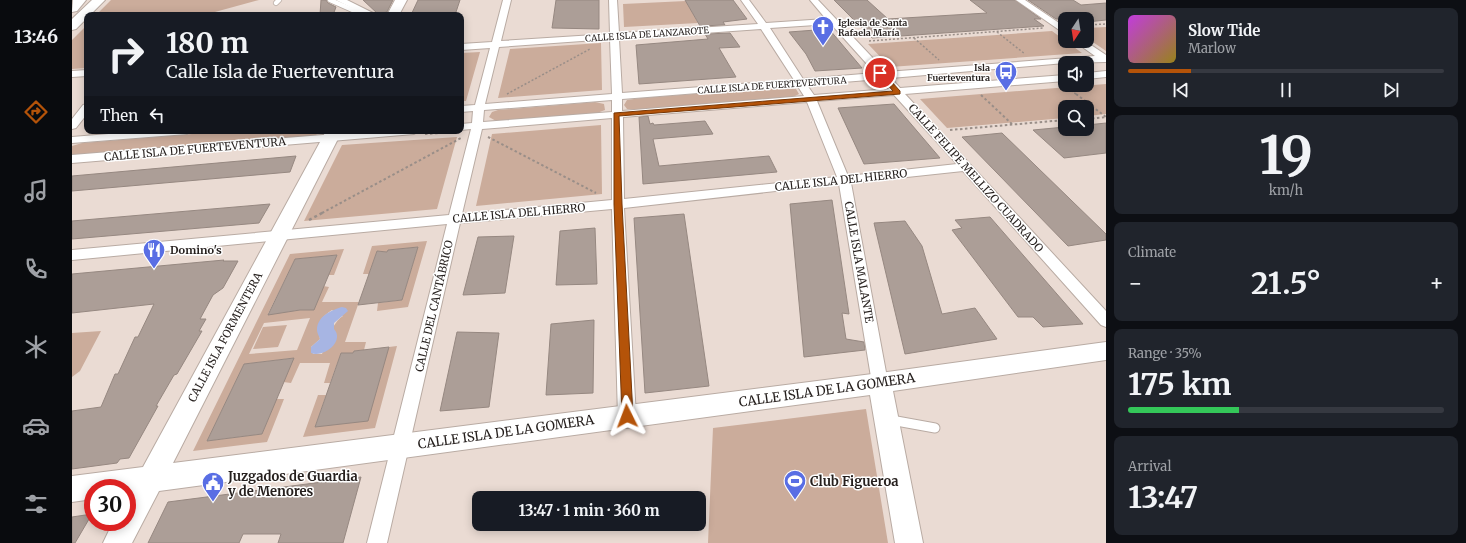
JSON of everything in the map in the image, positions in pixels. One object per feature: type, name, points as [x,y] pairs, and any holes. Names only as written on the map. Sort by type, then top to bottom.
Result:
[{"type":"main road","points":[[72,8],[80,0]]},
{"type":"main road","points":[[87,12],[99,0]]},
{"type":"main road","points":[[395,12],[401,0]]},
{"type":"main road","points":[[72,26],[84,14]]},
{"type":"main road","name":"CALLE ISLA FORMENTERA","points":[[117,543],[332,135]]},
{"type":"main road","name":"CALLE ISLA DE LA GOMERA","points":[[72,489],[880,383],[1106,351]]},
{"type":"main road","points":[[880,383],[909,543]]},
{"type":"street","points":[[340,0],[366,12]]},
{"type":"street","name":"CALLE DEL CANTÁBRICO","points":[[377,543],[454,220],[471,128],[479,108],[497,44],[507,0]]},
{"type":"street","points":[[613,0],[618,204],[627,416]]},
{"type":"street","name":"CALLE ISLA MALANTE","points":[[745,0],[764,26],[811,100],[844,180],[880,383]]},
{"type":"street","name":"CALLE FELIPE MELLIZO CUADRADO","points":[[814,0],[1106,321]]},
{"type":"street","points":[[1020,0],[1058,26]]},
{"type":"street","name":"CALLE ISLA DE LANZAROTE","points":[[464,47],[833,21]]},
{"type":"street","points":[[1090,48],[1105,58]]},
{"type":"street","name":"CALLE ISLA DE FUERTEVENTURA","points":[[464,109],[1105,58]]},
{"type":"street","points":[[72,74],[84,73]]},
{"type":"street","points":[[1094,75],[1106,74]]},
{"type":"street","name":"CALLE ISLA DE FUERTEVENTURA","points":[[471,128],[616,114],[811,100],[898,92],[1058,82]]},
{"type":"street","points":[[72,126],[84,111]]},
{"type":"street","name":"CALLE ISLA DE FUERTEVENTURA","points":[[72,140],[149,134]]},
{"type":"street","name":"CALLE ISLA DE FUERTEVENTURA","points":[[72,158],[352,134]]},
{"type":"street","name":"CALLE ISLA DEL HIERRO","points":[[72,255],[618,204],[966,167]]},
{"type":"lane","points":[[330,0],[357,12]]},
{"type":"lane","points":[[887,419],[935,428]]},
{"type":"path","points":[[1094,25],[1106,24]]},
{"type":"path","points":[[852,42],[1058,29]]},
{"type":"path","points":[[997,32],[1028,56]]},
{"type":"path","points":[[479,108],[614,36]]},
{"type":"path","points":[[914,38],[941,62]]},
{"type":"path","points":[[1077,92],[1106,117]]},
{"type":"path","points":[[980,94],[1013,125]]},
{"type":"path","points":[[1094,118],[1106,117]]},
{"type":"path","points":[[934,132],[1058,121]]},
{"type":"path","points":[[471,128],[618,204]]},
{"type":"path","points":[[305,221],[460,134]]},
{"type":"shaded area","points":[[111,0],[259,0],[215,12],[99,12]]},
{"type":"shaded area","points":[[686,1],[698,23],[624,27],[623,4]]},
{"type":"shaded area","points":[[1106,27],[1106,51],[1094,43],[1094,28]]},
{"type":"shaded area","points":[[84,28],[84,68],[72,69],[72,40]]},
{"type":"shaded area","points":[[1052,31],[1058,35],[1058,48],[1075,48],[1082,53],[890,67],[868,44]]},
{"type":"shaded area","points":[[601,43],[602,90],[498,98],[510,49]]},
{"type":"shaded area","points":[[480,52],[466,101],[464,101],[464,53]]},
{"type":"shaded area","points":[[1106,84],[1106,114],[1094,115],[1094,100],[1058,100],[1058,119],[947,128],[920,99],[1058,88],[1058,92],[1094,92],[1094,85]]},
{"type":"shaded area","points":[[785,87],[796,89],[799,94],[793,97],[636,110],[627,109],[624,105],[627,100],[641,98]]},
{"type":"shaded area","points":[[595,102],[604,104],[605,110],[597,113],[503,121],[496,121],[489,117],[492,112],[498,110]]},
{"type":"shaded area","points":[[601,125],[602,194],[476,206],[492,134]]},
{"type":"shaded area","points":[[192,134],[318,134],[314,136],[72,155],[72,146],[82,143]]},
{"type":"shaded area","points":[[457,137],[437,209],[304,221],[342,145]]},
{"type":"shaded area","points":[[427,241],[408,307],[377,311],[378,303],[402,300],[418,247],[389,250],[387,252],[377,251],[369,274],[363,274],[372,246]]},
{"type":"shaded area","points":[[344,249],[334,275],[328,275],[337,255],[295,259],[268,314],[313,310],[323,286],[329,287],[322,302],[359,302],[345,342],[366,342],[364,350],[354,351],[353,353],[341,353],[330,383],[324,383],[330,363],[300,363],[291,383],[283,382],[293,358],[244,364],[207,441],[262,434],[276,399],[284,399],[267,442],[193,451],[290,254]],"holes":[[[332,310],[343,316],[333,328],[322,354],[313,354],[311,347],[320,339],[318,329],[321,319]],[[310,318],[297,350],[249,354],[264,323]]]},
{"type":"shaded area","points":[[287,325],[278,347],[253,349],[263,327]]},
{"type":"shaded area","points":[[101,331],[80,371],[72,377],[72,333]]},
{"type":"shaded area","points":[[397,346],[375,428],[303,437],[318,395],[326,395],[315,427],[389,347]]},
{"type":"shaded area","name":"Club Figueroa","points":[[866,409],[888,543],[708,543],[713,428]]},
{"type":"water","points":[[342,307],[346,308],[348,311],[334,323],[334,329],[337,334],[335,343],[327,351],[316,354],[311,353],[311,347],[320,339],[317,330],[322,317]]},
{"type":"building","points":[[321,0],[326,0],[328,3],[336,7],[334,12],[320,12]]},
{"type":"building","points":[[363,0],[393,0],[387,12],[376,12]]},
{"type":"building","points":[[418,0],[460,0],[456,12],[412,12]]},
{"type":"building","points":[[556,0],[599,0],[599,29],[552,28]]},
{"type":"building","points":[[685,0],[733,0],[747,19],[723,22],[725,25],[700,26]]},
{"type":"building","points":[[834,0],[867,0],[888,19],[987,13],[970,0],[1015,0],[1041,19],[1034,19],[1044,26],[872,38]]},
{"type":"building","points":[[1028,0],[1073,0],[1081,5],[1106,3],[1106,20],[1094,21],[1094,12],[1058,12],[1058,19]]},
{"type":"building","name":"Iglesia de Santa Rafaela María","points":[[829,29],[862,68],[815,71],[806,54],[789,32]]},
{"type":"building","points":[[730,33],[740,47],[719,48],[736,77],[639,84],[636,45],[708,39],[705,34]]},
{"type":"building","points":[[894,104],[940,158],[864,164],[838,108]]},
{"type":"building","points":[[648,116],[650,124],[653,123],[654,125],[705,121],[713,134],[653,139],[659,166],[769,156],[777,172],[643,184],[639,117]]},
{"type":"building","points":[[1106,123],[1106,153],[1064,158],[1033,130],[1058,128],[1058,136],[1094,136],[1094,124]]},
{"type":"building","points":[[1002,133],[1106,234],[1106,240],[1068,246],[962,137]]},
{"type":"building","points":[[296,156],[290,172],[72,191],[72,176]]},
{"type":"building","points":[[832,200],[849,314],[842,313],[846,339],[864,342],[865,350],[804,357],[790,204]]},
{"type":"building","points":[[270,204],[259,223],[72,239],[72,221]]},
{"type":"building","points":[[684,214],[709,386],[645,393],[634,218]]},
{"type":"building","points":[[990,217],[1083,324],[1043,327],[1033,317],[1018,317],[952,230],[962,228],[955,220]]},
{"type":"building","points":[[905,221],[922,246],[942,314],[975,308],[997,339],[905,354],[874,223]]},
{"type":"building","points":[[595,228],[597,284],[556,285],[560,231]]},
{"type":"building","points":[[514,236],[505,293],[463,295],[478,237]]},
{"type":"building","points":[[418,247],[402,300],[358,305],[377,251],[387,252],[388,250]]},
{"type":"building","points":[[337,255],[314,310],[300,310],[268,315],[295,259]]},
{"type":"building","points":[[224,260],[223,261],[238,261],[223,288],[213,295],[200,319],[206,319],[199,331],[202,331],[156,406],[158,406],[129,458],[120,459],[117,463],[72,469],[72,411],[101,407],[115,374],[118,374],[135,337],[138,337],[154,304],[72,313],[72,274]]},
{"type":"building","points":[[594,320],[593,393],[546,395],[551,324]]},
{"type":"building","points":[[457,332],[499,333],[489,407],[440,411]]},
{"type":"building","points":[[389,347],[368,421],[315,427],[341,353],[353,353],[354,351]]},
{"type":"building","points":[[294,358],[262,434],[207,441],[244,364]]},
{"type":"building","points":[[361,477],[343,543],[278,543],[281,534],[243,534],[239,543],[148,543],[168,502]]},
{"type":"building","points":[[84,515],[84,528],[75,543],[72,543],[72,517]]},
{"type":"place","name":"Iglesia de Santa Rafaela María","points":[[823,46]]},
{"type":"place","name":"Isla Fuerteventura","points":[[1006,92]]},
{"type":"place","name":"Domino's","points":[[154,270]]},
{"type":"place","name":"Club Figueroa","points":[[795,500]]},
{"type":"place","name":"Juzgados de Guardia y de Menores","points":[[213,502]]},
{"type":"route","points":[[627,416],[618,204],[616,114],[811,100],[898,92],[880,73]]}]
